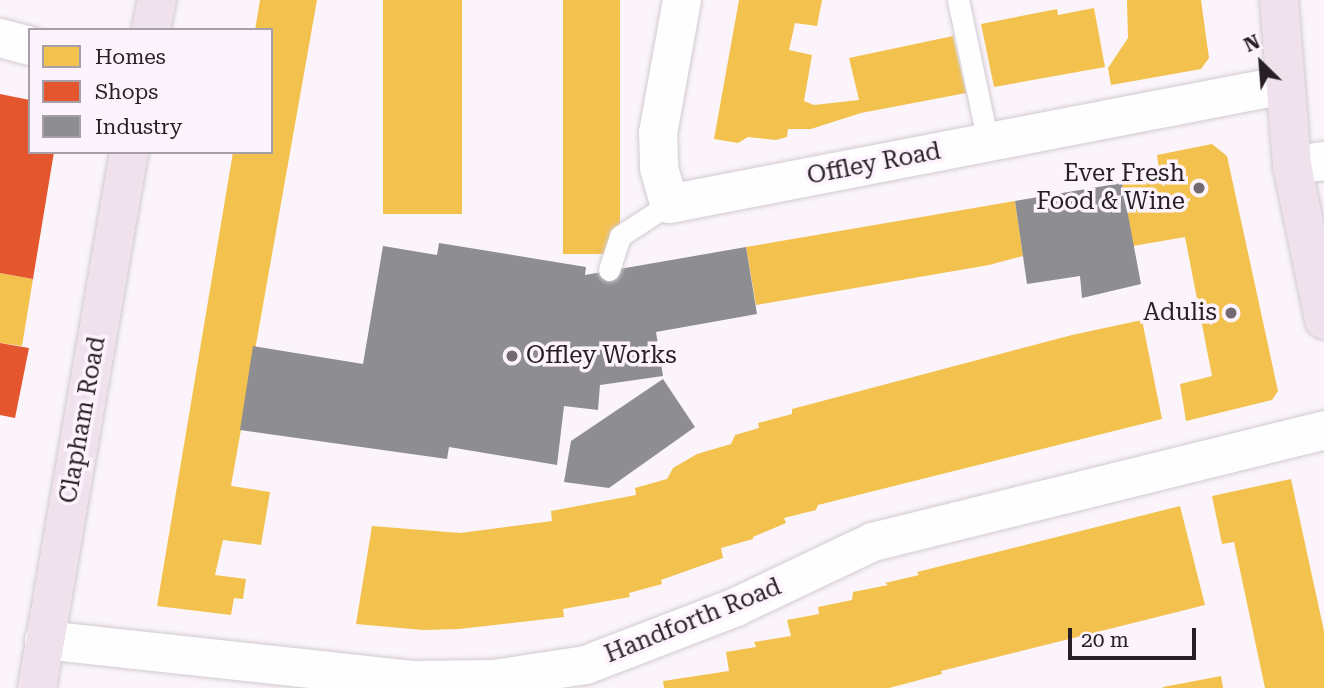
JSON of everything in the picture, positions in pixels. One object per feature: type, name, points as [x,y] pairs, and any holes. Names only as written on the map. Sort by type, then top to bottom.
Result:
[{"type":"highway","points":[[151,28],[157,0]]},
{"type":"highway","points":[[1279,0],[1284,85],[1308,163],[1324,320]]},
{"type":"highway","name":"Clapham Road","points":[[37,688],[129,154]]},
{"type":"street","points":[[669,204],[659,168],[658,133],[682,0]]},
{"type":"street","points":[[0,38],[28,45]]},
{"type":"street","name":"Offley Road","points":[[669,204],[1284,85]]},
{"type":"street","name":"Handforth Road","points":[[44,640],[414,680],[494,679],[586,666],[736,607],[873,542],[1324,430]]},
{"type":"lane","points":[[958,0],[988,142]]},
{"type":"lane","points":[[609,270],[620,236],[669,204]]},
{"type":"building: Homes","points":[[260,0],[317,0],[231,486],[270,492],[261,545],[223,540],[215,575],[246,579],[243,599],[234,598],[231,615],[157,606],[233,154],[273,154],[273,28],[255,28]]},
{"type":"building: Homes","points":[[383,0],[462,0],[462,214],[383,214]]},
{"type":"building: Homes","points":[[563,0],[620,0],[620,254],[563,254]]},
{"type":"building: Homes","points":[[739,0],[822,0],[817,26],[795,23],[789,50],[812,55],[804,101],[814,105],[859,100],[849,58],[953,36],[966,93],[861,113],[811,129],[788,129],[787,137],[776,140],[748,137],[738,143],[714,139]]},
{"type":"building: Homes","points":[[1127,0],[1201,0],[1209,58],[1201,69],[1111,85],[1108,68],[1128,38]]},
{"type":"building: Homes","points":[[1094,8],[1105,67],[994,87],[981,24],[1057,9],[1058,15]]},
{"type":"building: Homes","points":[[1212,144],[1227,156],[1278,391],[1272,400],[1186,421],[1180,384],[1212,376],[1185,237],[1133,246],[1122,183],[1160,176],[1157,155]]},
{"type":"building: Homes","points":[[1015,201],[1023,256],[989,265],[756,305],[746,247]]},
{"type":"building: Homes","points":[[0,273],[33,279],[22,346],[0,343]]},
{"type":"building: Homes","points":[[1142,320],[1162,419],[818,505],[816,510],[784,518],[786,523],[753,539],[721,548],[723,558],[661,580],[662,584],[629,593],[630,597],[563,609],[564,617],[459,629],[423,630],[356,624],[372,526],[460,533],[552,521],[551,511],[636,495],[635,488],[667,479],[673,468],[697,454],[731,444],[735,435],[759,428],[758,423],[792,414],[792,409],[1072,335]]},
{"type":"building: Homes","points":[[1291,479],[1324,631],[1324,688],[1265,688],[1234,542],[1222,544],[1212,496]]},
{"type":"building: Homes","points":[[1180,506],[1205,605],[941,671],[942,674],[889,688],[664,688],[663,681],[729,671],[726,652],[756,647],[754,642],[791,636],[787,620],[819,614],[818,607],[852,600],[853,592],[888,585],[885,583],[919,575],[917,572]]},
{"type":"building: Homes","points":[[1221,676],[1223,688],[1163,688],[1163,687]]},
{"type":"building: Shops","points":[[0,94],[28,100],[28,154],[54,154],[33,279],[0,273]]},
{"type":"building: Shops","points":[[0,343],[29,348],[15,418],[0,415]]},
{"type":"building: Industry","points":[[1122,183],[1141,284],[1082,298],[1080,276],[1027,284],[1015,201]]},
{"type":"building: Industry","name":"Offley Works","points":[[439,243],[586,267],[585,275],[746,247],[757,314],[656,332],[663,376],[600,385],[598,410],[564,406],[557,465],[449,447],[447,459],[240,430],[253,346],[363,364],[383,246],[437,255]]},
{"type":"building: Industry","points":[[663,379],[695,427],[609,488],[564,482],[571,441]]},
{"type":"place","name":"Ever Fresh Food & Wine","points":[[1199,188]]},
{"type":"place","name":"Adulis","points":[[1231,313]]},
{"type":"place","name":"Offley Works","points":[[512,356]]}]
